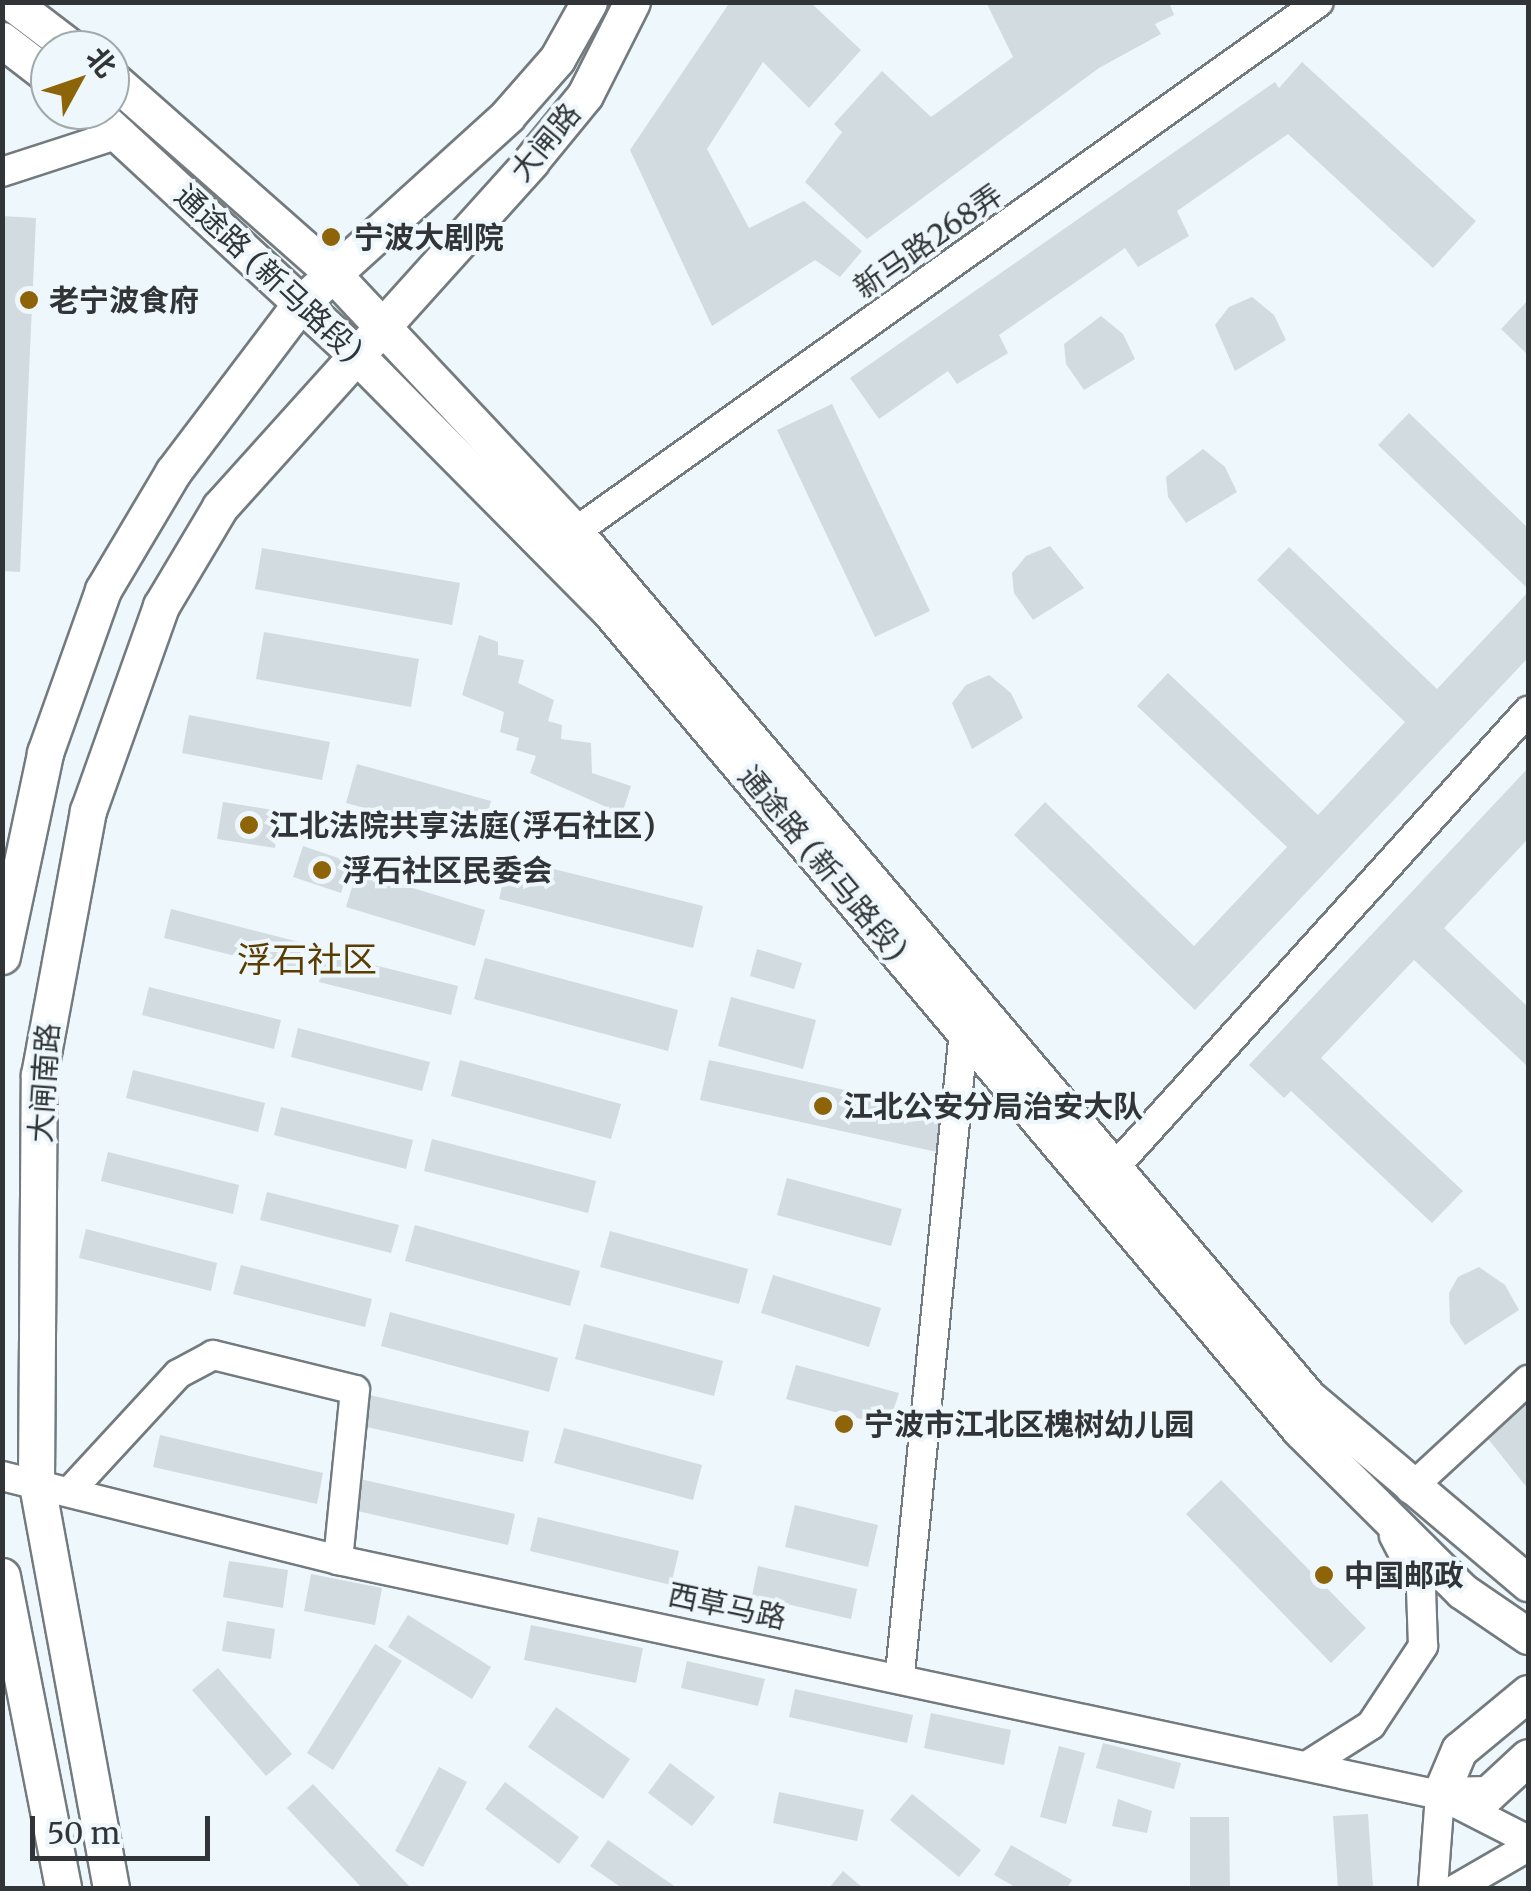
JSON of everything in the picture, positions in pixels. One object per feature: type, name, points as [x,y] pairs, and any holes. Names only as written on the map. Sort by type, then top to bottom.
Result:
[{"type":"main road","points":[[12,2],[48,30]]},
{"type":"main road","name":"大闸路","points":[[332,273],[507,116],[557,59],[589,2]]},
{"type":"main road","name":"大闸路","points":[[354,353],[584,95],[632,2]]},
{"type":"main road","points":[[2,40],[30,62]]},
{"type":"main road","name":"通途路 (新马路段)","points":[[130,95],[332,273],[575,532],[1309,1398],[1410,1489],[1528,1583]]},
{"type":"main road","name":"通途路 (新马路段)","points":[[118,130],[354,353],[612,614],[1383,1518],[1462,1591],[1528,1636]]},
{"type":"main road","points":[[2,956],[46,754],[103,590],[173,472],[300,304],[332,273]]},
{"type":"main road","name":"大闸南路","points":[[111,1888],[19,1478],[39,1076],[88,810],[161,606],[220,507],[354,353]]},
{"type":"main road","points":[[2,1576],[63,1888]]},
{"type":"main road","points":[[1528,1693],[1459,1750],[1440,1795],[1488,1794],[1528,1756]]},
{"type":"street","name":"新马路268弄","points":[[575,532],[1319,2]]},
{"type":"street","points":[[2,172],[122,133]]},
{"type":"street","points":[[1116,1166],[1528,711]]},
{"type":"street","points":[[900,1674],[964,1030]]},
{"type":"street","points":[[70,1491],[178,1374],[213,1356],[355,1390],[338,1560]]},
{"type":"street","points":[[1410,1489],[1528,1380]]},
{"type":"street","name":"西草马路","points":[[19,1478],[338,1560],[900,1674],[1440,1795],[1528,1843]]},
{"type":"street","points":[[1308,1765],[1371,1725],[1423,1646],[1421,1588],[1383,1518]]},
{"type":"street","points":[[1434,1888],[1440,1795]]},
{"type":"street","points":[[1457,1888],[1528,1843]]},
{"type":"building","points":[[730,2],[810,2],[861,50],[809,108],[763,62],[707,149],[749,228],[804,201],[862,251],[840,277],[815,260],[712,326],[630,150]]},
{"type":"building","points":[[986,2],[1169,2],[1174,15],[1155,24],[1161,34],[1099,68],[867,239],[805,182],[842,132],[834,124],[882,71],[931,117],[1013,57]]},
{"type":"building","points":[[1302,62],[1476,221],[1433,268],[1288,134],[1177,211],[1189,236],[1138,267],[1125,248],[999,335],[1008,353],[957,384],[948,371],[879,419],[850,378],[1275,82],[1279,88]]},
{"type":"building","points":[[2,216],[36,218],[20,572],[2,571]]},
{"type":"building","points":[[1252,297],[1274,315],[1286,340],[1235,371],[1215,325],[1229,307]]},
{"type":"building","points":[[1528,300],[1528,355],[1501,329]]},
{"type":"building","points":[[1101,316],[1123,334],[1135,359],[1084,390],[1066,364],[1064,344]]},
{"type":"building","points":[[832,404],[930,611],[875,637],[777,430]]},
{"type":"building","points":[[1409,413],[1528,528],[1528,589],[1378,445]]},
{"type":"building","points":[[1203,449],[1225,467],[1237,492],[1186,523],[1168,497],[1166,477]]},
{"type":"building","points":[[1050,546],[1084,588],[1033,620],[1014,593],[1012,573],[1026,556]]},
{"type":"building","points":[[1289,547],[1437,689],[1528,592],[1528,658],[1195,1010],[1014,835],[1045,802],[1194,946],[1287,847],[1137,706],[1168,673],[1318,815],[1405,722],[1257,580]]},
{"type":"building","points":[[262,548],[460,583],[452,625],[255,589]]},
{"type":"building","points":[[264,632],[419,659],[411,707],[256,679]]},
{"type":"building","points":[[479,635],[498,642],[498,655],[524,660],[518,683],[554,700],[548,721],[562,725],[561,739],[591,743],[592,773],[631,786],[622,814],[530,773],[536,756],[516,750],[519,738],[500,732],[504,712],[462,695]]},
{"type":"building","points":[[989,675],[1011,693],[1023,718],[972,749],[952,703],[966,685]]},
{"type":"building","points":[[189,715],[330,742],[322,780],[182,753]]},
{"type":"building","points":[[357,764],[491,801],[481,839],[346,803]]},
{"type":"building","points":[[1528,768],[1528,839],[1444,928],[1528,1007],[1528,1067],[1414,960],[1321,1058],[1463,1191],[1432,1223],[1291,1091],[1284,1098],[1249,1065]]},
{"type":"building","name":"江北法院共享法庭(浮石社区)","points":[[223,802],[280,811],[275,848],[217,839]]},
{"type":"building","name":"浮石社区民委会","points":[[303,846],[350,862],[341,893],[293,877]]},
{"type":"building","points":[[509,858],[703,906],[693,948],[499,899]]},
{"type":"building","points":[[357,871],[485,910],[475,946],[346,907]]},
{"type":"building","points":[[171,909],[303,943],[295,971],[164,938]]},
{"type":"building","points":[[757,949],[802,963],[794,989],[750,976]]},
{"type":"building","points":[[326,953],[458,986],[451,1015],[319,982]]},
{"type":"building","points":[[485,958],[678,1010],[668,1051],[474,999]]},
{"type":"building","points":[[149,987],[281,1020],[274,1049],[142,1015]]},
{"type":"building","points":[[731,997],[816,1020],[803,1069],[718,1046]]},
{"type":"building","points":[[298,1028],[430,1062],[422,1091],[291,1057]]},
{"type":"building","points":[[460,1060],[621,1104],[611,1139],[451,1096]]},
{"type":"building","name":"江北公安分局治安大队","points":[[709,1060],[945,1112],[937,1152],[700,1100]]},
{"type":"building","points":[[133,1070],[265,1103],[258,1132],[126,1098]]},
{"type":"building","points":[[281,1107],[413,1140],[406,1169],[274,1135]]},
{"type":"building","points":[[432,1139],[596,1181],[588,1213],[424,1171]]},
{"type":"building","points":[[108,1152],[239,1185],[233,1214],[101,1181]]},
{"type":"building","points":[[787,1178],[902,1209],[891,1246],[777,1215]]},
{"type":"building","points":[[267,1192],[399,1225],[391,1253],[260,1220]]},
{"type":"building","points":[[415,1225],[580,1271],[570,1306],[405,1261]]},
{"type":"building","points":[[86,1229],[217,1263],[211,1291],[79,1258]]},
{"type":"building","points":[[610,1231],[748,1269],[739,1304],[600,1267]]},
{"type":"building","points":[[241,1265],[372,1299],[365,1327],[233,1294]]},
{"type":"building","points":[[1479,1267],[1505,1285],[1519,1310],[1465,1345],[1450,1323],[1449,1293],[1458,1277]]},
{"type":"building","points":[[773,1275],[881,1308],[869,1347],[761,1313]]},
{"type":"building","points":[[390,1312],[558,1358],[549,1392],[381,1346]]},
{"type":"building","points":[[584,1324],[723,1361],[714,1396],[575,1359]]},
{"type":"building","points":[[796,1365],[899,1393],[894,1408],[876,1423],[786,1399]]},
{"type":"building","points":[[365,1394],[529,1431],[523,1462],[358,1425]]},
{"type":"building","points":[[1528,1399],[1528,1489],[1485,1435]]},
{"type":"building","points":[[564,1428],[702,1465],[693,1500],[554,1463]]},
{"type":"building","points":[[160,1435],[323,1473],[317,1504],[153,1467]]},
{"type":"building","points":[[351,1477],[515,1514],[508,1545],[344,1508]]},
{"type":"building","points":[[1221,1480],[1366,1628],[1331,1663],[1186,1514]]},
{"type":"building","points":[[795,1505],[878,1525],[868,1567],[785,1547]]},
{"type":"building","points":[[538,1517],[679,1551],[671,1585],[530,1551]]},
{"type":"building","points":[[229,1561],[288,1570],[283,1608],[223,1597]]},
{"type":"building","points":[[758,1566],[857,1589],[851,1619],[752,1596]]},
{"type":"building","points":[[311,1574],[382,1588],[375,1625],[304,1611]]},
{"type":"building","points":[[408,1615],[491,1667],[472,1699],[388,1647]]},
{"type":"building","points":[[227,1621],[275,1629],[271,1659],[222,1651]]},
{"type":"building","points":[[531,1625],[643,1648],[636,1683],[524,1660]]},
{"type":"building","points":[[375,1644],[402,1661],[333,1770],[307,1753]]},
{"type":"building","points":[[687,1661],[765,1679],[758,1706],[681,1688]]},
{"type":"building","points":[[218,1668],[292,1754],[266,1776],[192,1690]]},
{"type":"building","points":[[795,1689],[913,1715],[907,1743],[789,1717]]},
{"type":"building","points":[[556,1707],[630,1759],[603,1799],[528,1747]]},
{"type":"building","points":[[931,1713],[1011,1730],[1004,1765],[924,1748]]},
{"type":"building","points":[[1103,1743],[1181,1763],[1174,1789],[1096,1768]]},
{"type":"building","points":[[1059,1746],[1085,1753],[1066,1824],[1040,1817]]},
{"type":"building","points":[[670,1763],[715,1797],[692,1826],[648,1793]]},
{"type":"building","points":[[439,1767],[467,1782],[423,1867],[395,1851]]},
{"type":"building","points":[[505,1782],[579,1837],[559,1864],[485,1809]]},
{"type":"building","points":[[313,1784],[411,1888],[362,1888],[287,1808]]},
{"type":"building","points":[[779,1792],[864,1810],[857,1841],[773,1823]]},
{"type":"building","points":[[912,1794],[981,1850],[959,1877],[890,1820]]},
{"type":"building","points":[[1118,1799],[1152,1811],[1147,1833],[1112,1826]]},
{"type":"building","points":[[1368,1814],[1373,1888],[1338,1888],[1333,1816]]},
{"type":"building","points":[[1190,1817],[1229,1817],[1230,1888],[1190,1888]]},
{"type":"building","points":[[608,1840],[677,1888],[622,1888],[590,1866]]},
{"type":"building","points":[[1011,1845],[1072,1880],[1067,1888],[1017,1888],[994,1875]]},
{"type":"building","points":[[843,1871],[863,1888],[829,1888]]},
{"type":"place","name":"宁波大剧院","points":[[331,237]]},
{"type":"place","name":"老宁波食府","points":[[29,300]]},
{"type":"place","name":"江北法院共享法庭(浮石社区)","points":[[249,825]]},
{"type":"place","name":"浮石社区民委会","points":[[322,870]]},
{"type":"place","name":"江北公安分局治安大队","points":[[823,1106]]},
{"type":"place","name":"宁波市江北区槐树幼儿园","points":[[844,1424]]},
{"type":"place","name":"中国邮政","points":[[1324,1575]]},
{"type":"district","name":"浮石社区","points":[[307,960]]}]
